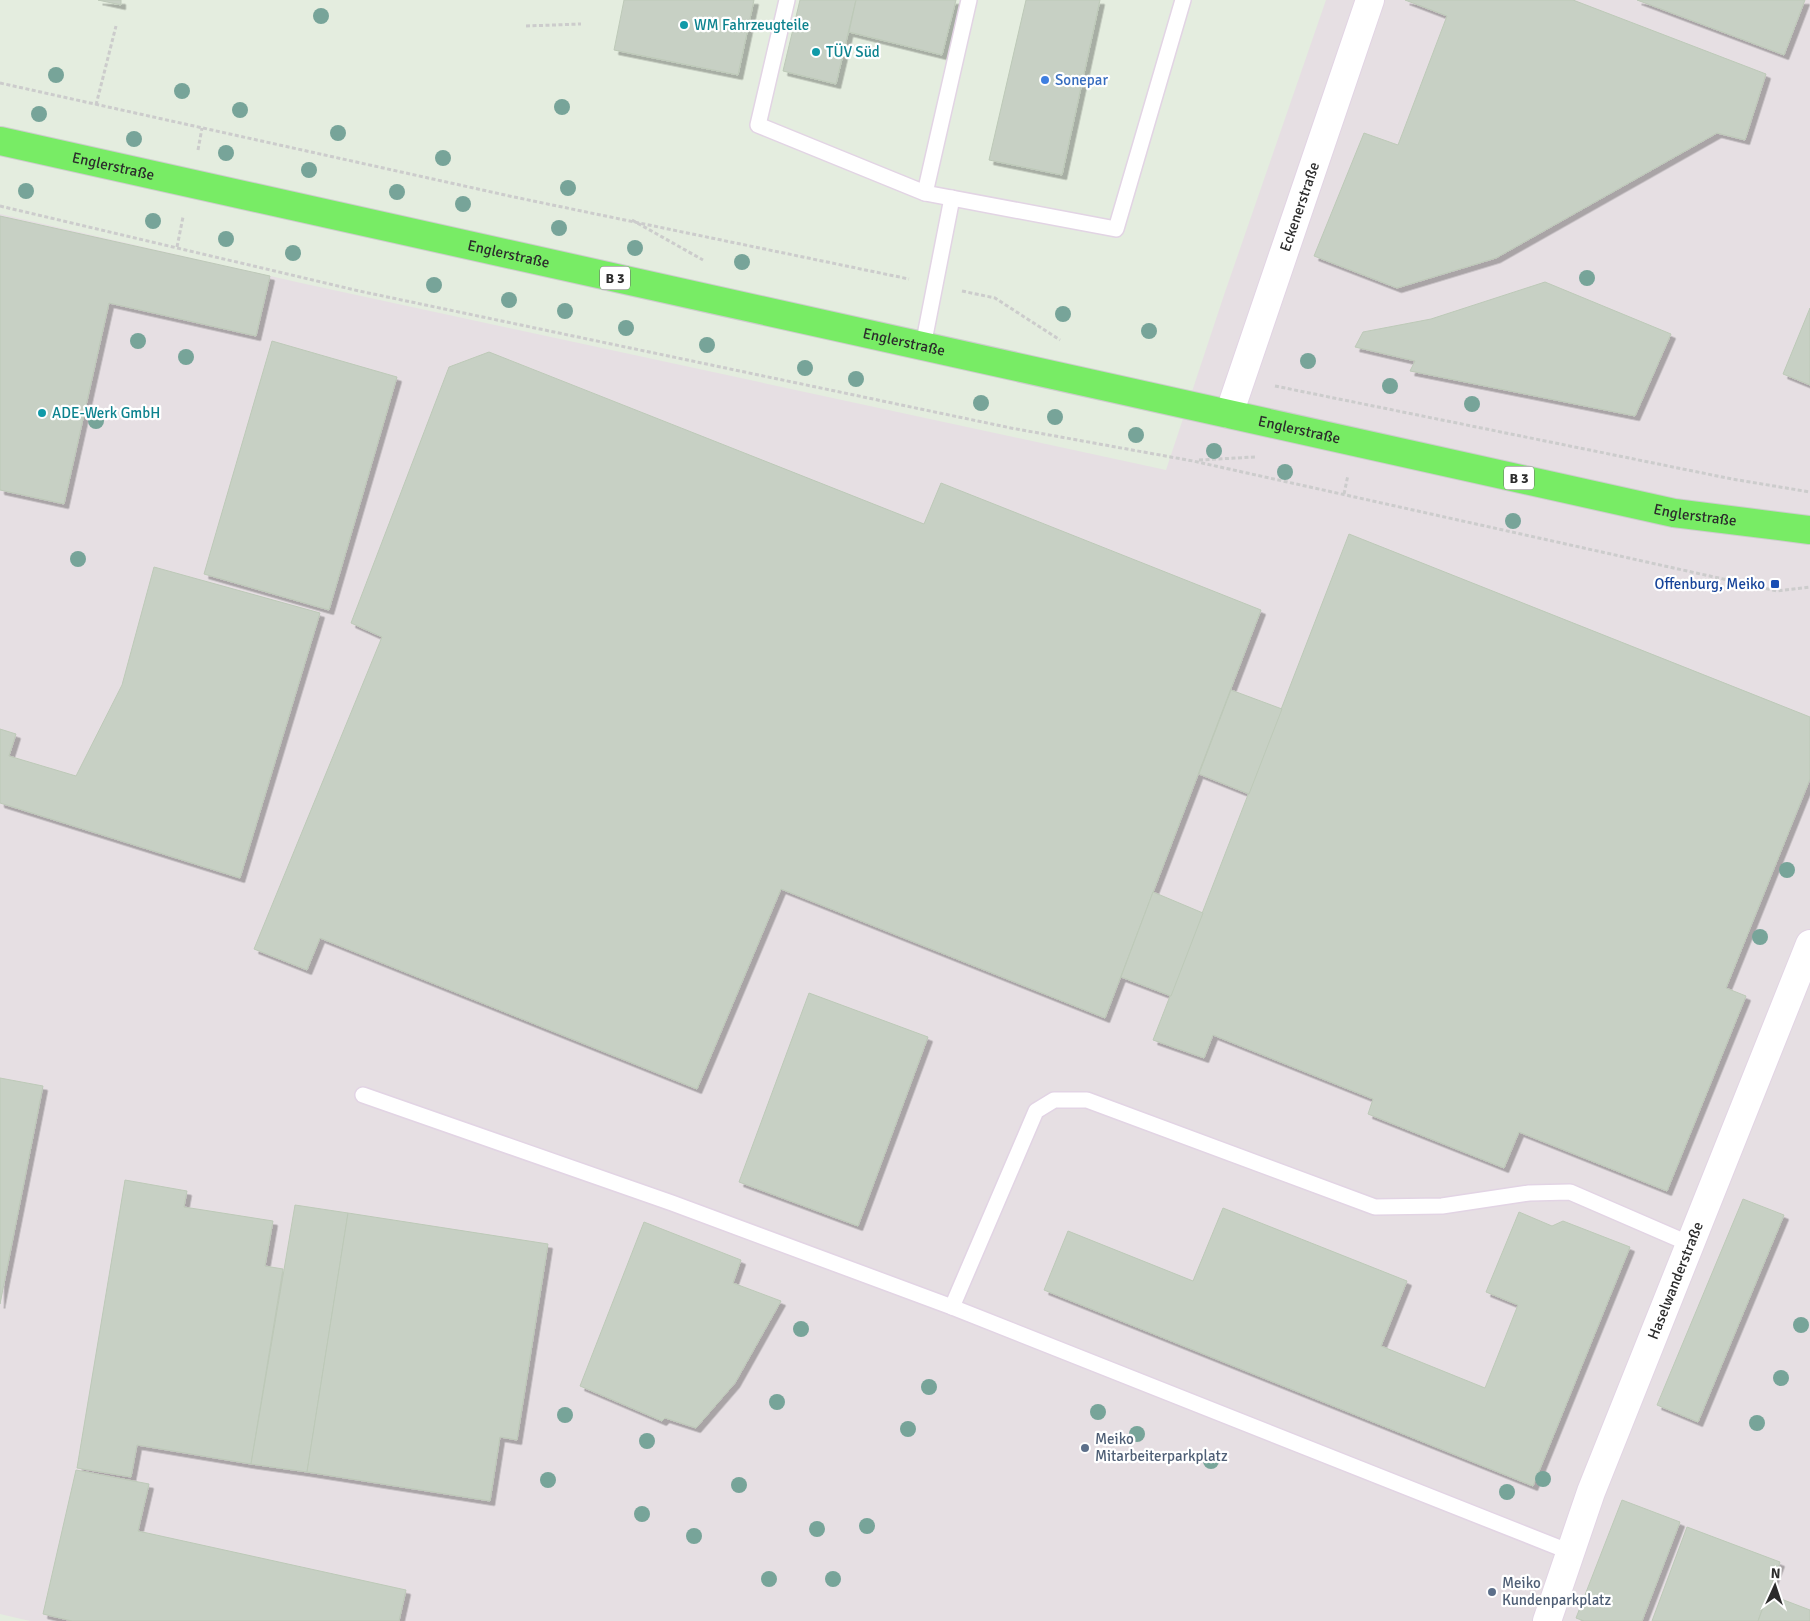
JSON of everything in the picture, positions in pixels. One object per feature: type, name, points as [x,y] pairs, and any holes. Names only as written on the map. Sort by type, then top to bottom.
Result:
[{"type":"main road","name":"Englerstraße","points":[[0,141],[1674,513],[1810,530]]},
{"type":"street","name":"Eckenerstraße","points":[[1229,414],[1370,0]]},
{"type":"street","name":"Haselwanderstraße","points":[[1546,1621],[1592,1492],[1808,953]]},
{"type":"lane","points":[[787,0],[758,125],[925,193],[1116,229],[1183,0]]},
{"type":"lane","points":[[925,193],[969,0]]},
{"type":"lane","points":[[922,346],[952,198]]},
{"type":"lane","points":[[363,1094],[672,1202],[952,1307],[1570,1552]]},
{"type":"lane","points":[[952,1307],[1036,1110],[1054,1100],[1087,1100],[1375,1207],[1442,1206],[1529,1193],[1570,1192],[1690,1244]]},
{"type":"path","points":[[526,26],[581,24]]},
{"type":"path","points":[[96,105],[116,26]]},
{"type":"path","points":[[0,83],[505,194],[995,298],[1067,344]]},
{"type":"path","points":[[0,206],[359,291],[1002,426],[1193,461],[1777,591],[1810,588]]},
{"type":"path","points":[[1241,379],[1732,479],[1810,492]]},
{"type":"shaded area","points":[[1326,0],[1810,0],[1810,1621],[30,1621],[0,1614],[0,214],[301,283],[1166,470]]},
{"type":"building","points":[[98,0],[121,0],[121,5]]},
{"type":"building","name":"WM Fahrzeugteile","points":[[624,0],[754,0],[738,75],[614,50]]},
{"type":"building","name":"TÜV Süd","points":[[800,0],[856,0],[836,84],[783,71]]},
{"type":"building","points":[[856,0],[956,0],[942,55],[849,32]]},
{"type":"building","name":"Sonepar","points":[[1026,0],[1100,0],[1062,175],[989,160]]},
{"type":"building","points":[[1405,0],[1573,0],[1766,74],[1745,140],[1717,133],[1496,258],[1397,288],[1314,256],[1364,133],[1398,145],[1447,16]]},
{"type":"building","points":[[1637,0],[1805,0],[1784,55]]},
{"type":"building","name":"ADE-Werk GmbH","points":[[0,216],[270,276],[256,336],[109,303],[64,504],[0,490]]},
{"type":"building","points":[[1545,282],[1671,334],[1635,416],[1410,371],[1415,361],[1355,347],[1363,332],[1431,319]]},
{"type":"building","points":[[1810,308],[1810,385],[1783,374]]},
{"type":"building","points":[[272,341],[397,377],[329,610],[204,574]]},
{"type":"building","points":[[489,352],[924,524],[941,483],[1261,610],[1105,1018],[781,889],[697,1089],[320,938],[307,970],[254,949],[382,637],[351,623],[449,367]]},
{"type":"building","points":[[1349,534],[1810,717],[1810,779],[1726,988],[1746,996],[1667,1191],[1519,1132],[1504,1168],[1368,1114],[1373,1099],[1213,1035],[1204,1058],[1153,1040]]},
{"type":"building","points":[[154,567],[320,613],[240,878],[0,803],[0,729],[16,734],[9,756],[76,776],[122,685]]},
{"type":"building","points":[[1231,690],[1282,709],[1249,794],[1199,774]]},
{"type":"building","points":[[1153,892],[1203,913],[1171,996],[1121,977]]},
{"type":"building","points":[[809,993],[928,1037],[858,1226],[739,1182]]},
{"type":"building","points":[[0,1078],[43,1086],[0,1304]]},
{"type":"building","points":[[125,1180],[187,1191],[184,1207],[273,1221],[265,1266],[283,1269],[251,1464],[137,1445],[131,1477],[77,1468]]},
{"type":"building","points":[[1743,1199],[1784,1215],[1698,1422],[1657,1405]]},
{"type":"building","points":[[295,1205],[348,1213],[307,1472],[251,1464]]},
{"type":"building","points":[[1223,1208],[1407,1281],[1381,1346],[1485,1388],[1518,1305],[1486,1292],[1519,1212],[1552,1226],[1563,1221],[1630,1247],[1533,1486],[1044,1290],[1068,1231],[1193,1281]]},
{"type":"building","points":[[348,1213],[548,1244],[517,1440],[500,1437],[490,1501],[307,1472]]},
{"type":"building","points":[[644,1222],[741,1260],[733,1283],[781,1301],[735,1383],[696,1428],[665,1418],[662,1421],[580,1386]]},
{"type":"building","points":[[76,1470],[149,1484],[138,1531],[406,1590],[399,1621],[72,1621],[43,1614]]},
{"type":"building","points":[[1622,1500],[1680,1522],[1642,1621],[1584,1621],[1576,1618]]},
{"type":"building","points":[[1687,1527],[1780,1562],[1758,1621],[1652,1621]]},
{"type":"building","points":[[1768,1594],[1810,1610],[1810,1621],[1758,1621]]},
{"type":"place","name":"WM Fahrzeugteile","points":[[684,25]]},
{"type":"place","name":"TÜV Süd","points":[[816,52]]},
{"type":"place","name":"Sonepar","points":[[1045,80]]},
{"type":"place","name":"ADE-Werk GmbH","points":[[42,413]]},
{"type":"place","name":"Offenburg, Meiko","points":[[1775,584]]},
{"type":"place","name":"Meiko Mitarbeiterparkplatz","points":[[1085,1448]]},
{"type":"place","name":"Meiko Kundenparkplatz","points":[[1492,1592]]}]
